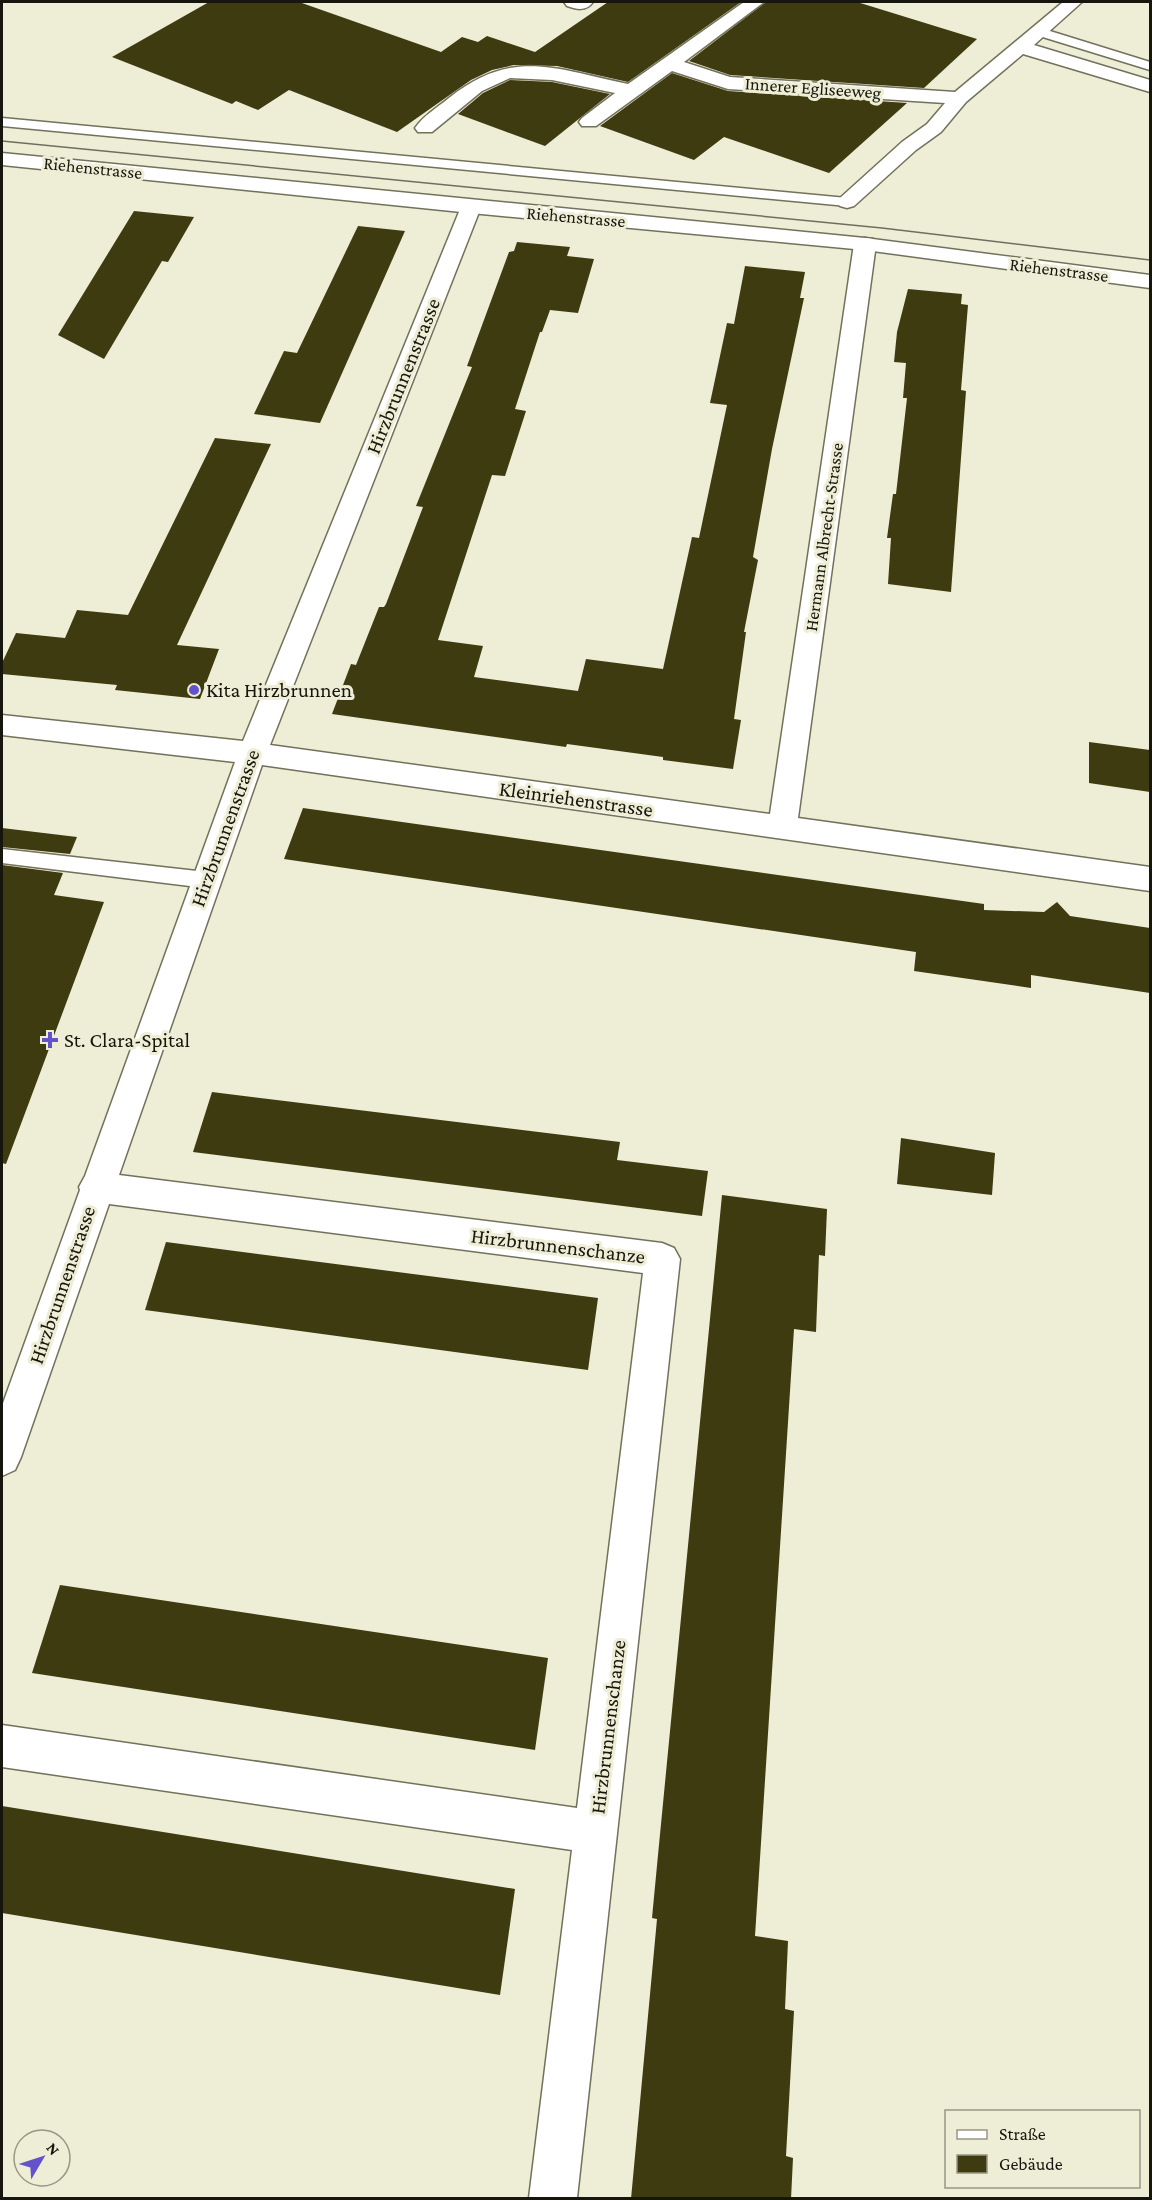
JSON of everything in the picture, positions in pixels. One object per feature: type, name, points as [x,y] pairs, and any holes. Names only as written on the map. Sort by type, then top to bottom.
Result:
[{"type":"street","points":[[573,2],[580,4],[584,2]]},
{"type":"street","points":[[589,122],[755,2]]},
{"type":"street","points":[[847,202],[909,146],[934,128],[958,98],[1073,2]]},
{"type":"street","points":[[1018,46],[1150,86]]},
{"type":"street","name":"Innerer Egliseeweg","points":[[670,64],[728,83],[958,98]]},
{"type":"street","points":[[425,128],[482,83],[509,72],[546,74],[631,91]]},
{"type":"street","name":"Riehenstrasse","points":[[2,159],[865,244],[1150,282]]},
{"type":"street","name":"Hirzbrunnenstrasse","points":[[2,1457],[252,753],[471,207]]},
{"type":"street","name":"Hermann Albrecht-Strasse","points":[[782,829],[865,244]]},
{"type":"street","name":"Kleinriehenstrasse","points":[[2,725],[252,753],[1150,879]]},
{"type":"street","name":"Hirzbrunnenschanze","points":[[96,1187],[662,1260],[553,2199]]},
{"type":"street","name":"Hirzbrunnenschanze","points":[[2,1746],[596,1832]]},
{"type":"lane","points":[[1037,31],[1150,66]]},
{"type":"lane","points":[[2,122],[847,202]]},
{"type":"lane","points":[[2,856],[206,880]]},
{"type":"building","points":[[209,2],[299,2],[441,52],[462,37],[478,42],[487,36],[535,52],[608,2],[741,2],[628,82],[557,66],[514,65],[492,70],[471,80],[397,132],[289,90],[258,110],[236,101],[232,104],[112,57]]},
{"type":"building","points":[[766,2],[857,2],[977,39],[924,88],[730,75],[689,61]]},
{"type":"building","points":[[672,73],[728,91],[907,103],[829,173],[724,137],[694,160],[600,126]]},
{"type":"building","points":[[510,80],[552,82],[610,94],[545,146],[458,114],[483,93]]},
{"type":"building","points":[[134,211],[194,217],[168,262],[162,261],[104,359],[58,335]]},
{"type":"building","points":[[358,226],[405,231],[320,423],[254,414],[284,351],[297,353]]},
{"type":"building","points":[[517,242],[570,247],[567,256],[594,259],[578,313],[550,310],[542,332],[540,332],[515,409],[526,411],[505,476],[492,475],[438,640],[483,646],[474,677],[578,691],[586,659],[663,669],[692,537],[699,538],[727,405],[710,403],[727,323],[734,324],[745,266],[805,272],[800,298],[804,298],[772,449],[753,557],[758,560],[744,632],[746,632],[734,719],[741,720],[733,769],[663,760],[663,757],[567,744],[566,747],[332,714],[351,664],[356,665],[379,607],[384,607],[386,604],[423,507],[416,506],[472,367],[467,366],[509,252],[514,251]]},
{"type":"building","points":[[908,289],[962,294],[961,304],[968,305],[961,390],[966,391],[951,592],[888,584],[891,538],[887,538],[893,494],[896,494],[907,398],[903,398],[906,363],[894,362],[897,332]]},
{"type":"building","points":[[215,438],[271,444],[177,645],[219,649],[200,699],[115,690],[117,685],[2,674],[2,663],[16,633],[65,638],[77,610],[128,615]]},
{"type":"building","points":[[1089,742],[1150,750],[1150,792],[1089,783]]},
{"type":"building","points":[[303,808],[984,904],[984,910],[1044,912],[1057,902],[1070,916],[1150,928],[1150,993],[1031,975],[1031,988],[914,971],[916,952],[284,859]]},
{"type":"building","points":[[2,828],[77,837],[70,854],[2,847]]},
{"type":"building","points":[[2,865],[63,873],[54,895],[104,902],[6,1164],[2,1163]]},
{"type":"building","points":[[212,1092],[620,1142],[617,1160],[708,1171],[702,1216],[193,1152]]},
{"type":"building","points":[[901,1138],[995,1153],[992,1195],[897,1184]]},
{"type":"building","points":[[722,1195],[827,1209],[825,1256],[819,1255],[816,1332],[794,1329],[755,1936],[788,1941],[785,2009],[794,2011],[786,2156],[793,2158],[791,2199],[631,2199],[657,1919],[652,1918]]},
{"type":"building","points":[[166,1242],[598,1298],[588,1370],[145,1310]]},
{"type":"building","points":[[60,1585],[548,1658],[535,1750],[32,1673]]},
{"type":"building","points":[[2,1806],[515,1889],[500,1995],[2,1913]]},
{"type":"tram line","points":[[2,141],[882,228],[1150,260]]},
{"type":"place","name":"Kita Hirzbrunnen","points":[[194,690]]},
{"type":"place","name":"St. Clara-Spital","points":[[50,1040]]}]
